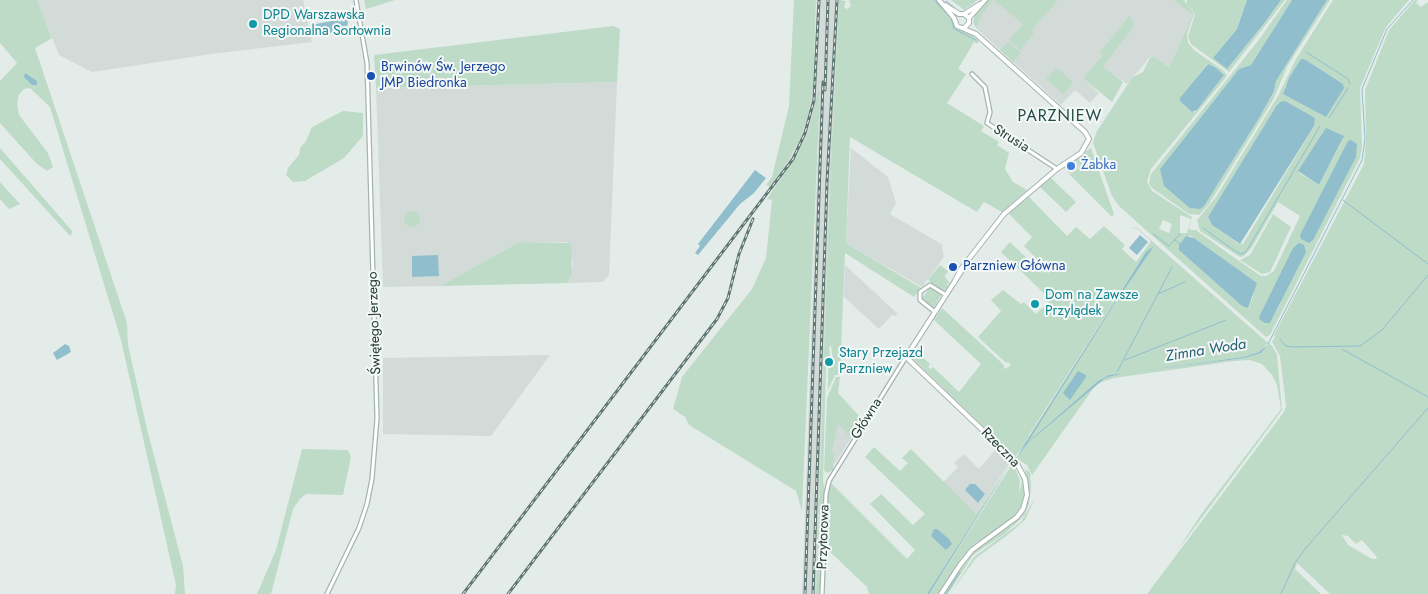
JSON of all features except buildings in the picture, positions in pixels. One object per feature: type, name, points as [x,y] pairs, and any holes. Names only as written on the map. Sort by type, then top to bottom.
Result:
[{"type":"street","name":"Świętego Jerzego","points":[[327,594],[363,516],[374,467],[377,380],[369,100],[364,42],[356,0]]},
{"type":"street","points":[[939,0],[959,14],[964,14],[984,1]]},
{"type":"street","points":[[964,28],[984,1]]},
{"type":"street","points":[[945,5],[957,26],[976,34]]},
{"type":"street","points":[[954,18],[959,14]]},
{"type":"street","points":[[964,14],[976,34]]},
{"type":"street","name":"Główna","points":[[829,480],[906,357],[988,233],[1004,214],[1057,169],[1081,154],[1088,144],[1089,138],[1086,134],[976,34]]},
{"type":"street","name":"Strusia","points":[[972,74],[985,87],[990,112],[987,123],[1057,169]]},
{"type":"street","points":[[935,312],[920,300],[920,292],[929,285],[946,295]]},
{"type":"street","name":"Rzeczna","points":[[906,357],[1016,462],[1023,473],[1027,487],[1026,499],[1021,511],[1011,523],[972,550],[941,594]]},
{"type":"street","name":"Przytorowa","points":[[822,594],[826,494],[829,480]]},
{"type":"shaded area","points":[[37,0],[303,0],[312,42],[211,54],[92,72],[59,55]]},
{"type":"shaded area","points":[[817,0],[839,0],[829,203],[816,594],[802,594],[820,91],[809,131],[798,154],[773,190],[770,187],[794,152],[808,116],[813,89]]},
{"type":"shaded area","points":[[993,0],[1173,0],[1193,15],[1169,67],[1151,56],[1127,84],[1103,66],[1129,17],[1099,53],[1102,56],[1084,78],[1099,93],[1090,103],[1075,90],[1061,105],[977,29],[981,16]]},
{"type":"shaded area","points":[[617,82],[609,275],[603,282],[568,283],[572,273],[573,262],[567,242],[519,242],[440,286],[383,287],[376,88]]},
{"type":"shaded area","points":[[851,148],[888,177],[896,203],[890,214],[943,245],[944,257],[922,287],[846,243]]},
{"type":"shaded area","points":[[1074,159],[1081,166],[1070,175],[1063,166]]},
{"type":"shaded area","points":[[845,265],[898,314],[892,315],[879,329],[844,297]]},
{"type":"shaded area","points":[[550,355],[491,436],[383,434],[383,358]]},
{"type":"shaded area","points":[[838,423],[851,438],[834,465],[835,453],[832,452]]},
{"type":"shaded area","points":[[997,448],[1011,461],[976,514],[942,483],[958,467],[954,463],[964,454],[979,469]]},
{"type":"green space","points":[[0,0],[37,0],[52,38],[35,48],[127,323],[128,345],[147,429],[183,566],[185,594],[175,594],[176,585],[121,340],[50,107],[30,88],[24,89],[19,94],[17,104],[19,115],[48,153],[53,167],[47,171],[36,163],[0,123],[0,81],[17,63],[0,43]]},
{"type":"green space","points":[[364,0],[395,0],[366,9]]},
{"type":"green space","points":[[794,0],[816,0],[813,89],[808,116],[799,141],[770,187],[766,185],[772,177],[789,106]]},
{"type":"green space","points":[[839,0],[846,1],[844,7],[847,9],[851,6],[849,0],[936,0],[952,18],[955,27],[965,30],[979,41],[977,44],[974,42],[958,69],[966,74],[947,103],[984,126],[981,131],[999,142],[997,145],[1009,153],[1005,169],[1013,182],[1027,190],[1002,212],[984,202],[977,212],[850,137],[846,243],[921,288],[914,297],[845,253],[840,375],[835,375],[828,390],[828,370],[833,360],[831,346],[829,347],[830,357],[826,364],[823,481],[825,492],[821,594],[816,594],[829,203]]},
{"type":"green space","points":[[951,0],[978,0],[964,10]]},
{"type":"green space","points":[[988,0],[993,0],[981,16],[977,29],[973,23],[975,14]]},
{"type":"green space","points":[[994,0],[1058,0],[1031,31],[1034,34],[1020,50],[1009,40],[1023,24]]},
{"type":"green space","points":[[1173,0],[1184,0],[1194,14],[1187,34],[1188,43],[1194,50],[1224,71],[1227,76],[1151,169],[1147,182],[1152,191],[1192,217],[1189,228],[1191,230],[1196,230],[1261,276],[1266,276],[1274,271],[1300,216],[1278,202],[1252,247],[1244,256],[1240,257],[1200,231],[1197,220],[1216,197],[1278,96],[1296,59],[1333,0],[1409,0],[1386,27],[1360,88],[1362,146],[1360,158],[1270,335],[1266,337],[1119,206],[1112,196],[1093,143],[1097,131],[1128,84],[1133,77],[1143,72],[1152,56],[1169,67],[1193,15]],"holes":[[[1301,60],[1306,60],[1343,84],[1344,88],[1284,95],[1285,87]],[[1207,64],[1214,66],[1224,75],[1195,112],[1192,112],[1180,100]],[[1279,102],[1314,123],[1314,126],[1243,244],[1239,244],[1212,225],[1208,217]],[[1341,143],[1319,185],[1299,173],[1299,169]],[[1180,215],[1191,219],[1187,233],[1180,233]],[[1163,220],[1172,224],[1169,233],[1159,229]],[[1186,236],[1191,236],[1255,282],[1253,297],[1248,308],[1242,306],[1186,256],[1179,245]],[[1296,245],[1280,304],[1270,323],[1260,315]]]},
{"type":"green space","points":[[1187,0],[1247,0],[1237,29],[1213,58],[1227,69],[1281,0],[1285,0],[1229,72],[1191,44],[1188,37],[1195,14],[1187,4]]},
{"type":"green space","points":[[1287,0],[1292,0],[1251,65],[1239,69],[1160,169],[1176,195],[1194,209],[1216,187],[1274,91],[1276,81],[1327,0],[1330,0],[1288,65],[1273,100],[1209,204],[1199,215],[1189,214],[1152,188],[1149,184],[1151,174],[1258,41]]},
{"type":"green space","points":[[1415,0],[1418,0],[1416,3],[1421,7],[1428,2],[1428,594],[1330,594],[1297,563],[1295,569],[1321,594],[1147,594],[1284,412],[1286,406],[1280,356],[1272,342],[1364,164],[1366,138],[1365,90],[1389,30]],"holes":[[[1342,535],[1348,536],[1356,544],[1362,540],[1377,557],[1376,559],[1372,559],[1348,545]]]},
{"type":"green space","points":[[1129,16],[1135,25],[1103,66],[1123,82],[1112,102],[1083,78],[1102,56],[1099,53]]},
{"type":"green space","points":[[613,26],[620,29],[617,82],[376,88],[374,55]]},
{"type":"green space","points":[[1008,42],[1021,53],[1013,62],[1000,50]]},
{"type":"green space","points":[[1057,68],[1073,82],[1063,94],[1046,79]]},
{"type":"green space","points":[[818,91],[820,91],[802,511],[796,491],[689,425],[685,417],[673,409],[682,377],[752,289],[766,258],[772,200],[767,199],[798,154],[809,130]]},
{"type":"green space","points":[[343,111],[363,113],[363,136],[344,158],[305,181],[293,182],[286,175],[288,168],[299,155],[300,148],[306,141],[312,127]]},
{"type":"green space","points":[[0,148],[73,232],[70,236],[0,159]]},
{"type":"green space","points":[[1091,148],[1114,214],[1112,217],[1070,175],[1081,166],[1074,159]]},
{"type":"green space","points":[[1050,177],[1076,202],[1066,212],[1039,186]]},
{"type":"green space","points":[[0,182],[20,204],[9,209],[0,199]]},
{"type":"green space","points":[[1028,196],[1067,236],[1076,227],[1090,239],[1104,226],[1125,245],[1122,249],[1136,262],[1151,241],[1136,228],[1131,229],[1136,227],[1268,343],[1261,351],[1244,357],[1109,375],[1098,381],[1028,442],[1028,438],[1146,254],[1155,247],[1146,252],[1015,457],[910,356],[914,349],[930,364],[928,367],[931,369],[933,367],[959,392],[981,364],[934,320],[942,308],[1003,364],[1005,369],[1010,366],[1010,363],[1005,362],[978,337],[1001,311],[991,300],[1003,290],[1021,304],[1024,302],[1036,314],[1051,300],[1001,252],[1010,242],[1041,272],[1046,268],[1024,246],[1032,237],[1008,213]]},
{"type":"green space","points":[[412,211],[418,213],[420,219],[418,225],[412,227],[406,225],[404,219],[406,213]]},
{"type":"green space","points":[[1273,214],[1291,227],[1270,272],[1262,274],[1240,260],[1250,255]]},
{"type":"green space","points":[[519,242],[571,243],[572,273],[568,283],[440,286]]},
{"type":"green space","points":[[940,265],[948,271],[944,275],[950,284],[947,284],[948,286],[945,291],[934,286],[928,279]]},
{"type":"green space","points":[[930,287],[941,295],[933,309],[921,300]]},
{"type":"green space","points":[[1270,343],[1277,354],[1282,410],[1177,551],[1202,513],[1281,409],[1277,385],[1272,375],[1262,364],[1250,360],[1234,361],[1114,378],[1102,382],[1095,386],[1032,475],[1027,465],[1016,458],[1029,442],[1098,382],[1105,378],[1124,373],[1245,358],[1261,353]]},
{"type":"green space","points":[[836,377],[840,377],[838,393],[862,419],[851,438],[838,424],[832,452],[835,453],[833,470],[827,473],[824,470],[827,398]]},
{"type":"green space","points":[[874,447],[900,471],[908,463],[902,458],[911,449],[976,514],[1012,462],[927,594],[869,594],[867,587],[826,548],[828,496],[831,483],[907,559],[915,550],[870,504],[881,494],[913,525],[925,514],[865,457]]},
{"type":"green space","points":[[302,449],[348,450],[351,457],[343,495],[306,494],[300,499],[293,509],[271,594],[257,594],[276,550]]},
{"type":"green space","points":[[1013,463],[1020,481],[1019,493],[1022,483],[1020,473],[1025,488],[1023,503],[1018,512],[1007,523],[974,544],[958,564],[939,594],[929,594]]},
{"type":"green space","points":[[1025,469],[1030,472],[1031,488],[1029,504],[1024,516],[1004,534],[973,555],[948,594],[944,594],[972,553],[1010,526],[1022,514],[1029,495]]},
{"type":"green space","points":[[1035,498],[1025,520],[976,558],[950,594],[974,557],[1021,522]]},
{"type":"water","points":[[1247,0],[1281,0],[1227,69],[1213,58],[1237,29]]},
{"type":"water","points":[[1292,0],[1327,0],[1276,81],[1274,91],[1259,118],[1204,206],[1200,209],[1190,208],[1164,186],[1160,169],[1239,69],[1251,65]]},
{"type":"water","points":[[347,18],[348,24],[343,31],[313,35],[311,25]]},
{"type":"water","points":[[1301,59],[1306,60],[1343,84],[1344,88],[1326,117],[1283,94],[1289,78]]},
{"type":"water","points":[[1208,64],[1224,75],[1197,110],[1192,112],[1180,101],[1180,98]]},
{"type":"water","points":[[25,73],[37,81],[37,85],[32,85],[24,77]]},
{"type":"water","points":[[1285,101],[1315,118],[1314,126],[1240,244],[1212,225],[1208,217],[1277,105]]},
{"type":"water","points":[[1326,128],[1344,136],[1319,185],[1298,171]]},
{"type":"water","points":[[1351,140],[1357,144],[1356,157],[1313,240],[1309,243],[1301,239],[1300,235],[1348,141]]},
{"type":"water","points":[[755,170],[766,178],[754,193],[740,204],[698,255],[695,253],[700,246],[698,244]]},
{"type":"water","points":[[1140,235],[1148,242],[1137,255],[1129,248]]},
{"type":"water","points":[[1186,236],[1194,238],[1257,283],[1248,308],[1242,306],[1179,250],[1179,245]]},
{"type":"water","points":[[1299,243],[1304,245],[1306,252],[1270,323],[1265,323],[1259,319],[1260,315],[1293,248]]},
{"type":"water","points":[[1154,246],[1113,306],[1028,442],[1098,381],[1109,375],[1124,373],[1105,378],[1029,442],[1016,458],[1146,252]]},
{"type":"water","points":[[438,255],[439,276],[412,277],[412,256]]},
{"type":"water","points":[[65,344],[69,346],[71,352],[57,360],[53,353]]},
{"type":"water","points":[[1269,344],[1261,353],[1245,358],[1124,373],[1244,357],[1259,352]]},
{"type":"water","points":[[1078,371],[1086,375],[1086,377],[1070,400],[1063,393]]},
{"type":"water","points":[[1012,462],[929,594],[927,594],[954,552]]},
{"type":"water","points":[[970,484],[975,484],[985,494],[978,503],[965,490]]},
{"type":"water","points":[[934,529],[937,529],[949,539],[952,544],[946,550],[931,536]]},
{"type":"waterway","points":[[934,0],[951,18],[954,29],[976,40]]},
{"type":"waterway","name":"Zimna Woda","points":[[1268,344],[1362,160],[1365,139],[1362,89],[1387,29],[1413,0]]},
{"type":"waterway","points":[[946,1],[955,8]]},
{"type":"waterway","points":[[1306,52],[1348,79],[1350,84]]},
{"type":"waterway","points":[[1329,118],[1348,88]]},
{"type":"waterway","points":[[1203,228],[1235,251],[1241,254],[1246,252],[1320,126]]},
{"type":"waterway","points":[[1343,200],[1428,264]]},
{"type":"waterway","points":[[1153,234],[1169,246],[1180,234]]},
{"type":"waterway","points":[[1175,240],[1180,244]]},
{"type":"waterway","points":[[1117,372],[1172,267]]},
{"type":"waterway","points":[[1280,339],[1286,346],[1292,347],[1360,346],[1382,330],[1428,275]]},
{"type":"waterway","points":[[1158,294],[1185,282]]},
{"type":"waterway","points":[[1125,360],[1226,320]]},
{"type":"waterway","points":[[1342,349],[1428,397]]},
{"type":"waterway","points":[[1281,594],[1295,563],[1305,549],[1428,408]]},
{"type":"waterway","points":[[946,594],[960,572]]},
{"type":"railway","points":[[463,594],[793,159],[805,133],[814,100],[819,0]]},
{"type":"railway","points":[[825,90],[828,0]]},
{"type":"railway","points":[[813,594],[827,182],[837,0]]},
{"type":"railway","points":[[805,594],[823,82]]},
{"type":"railway","points":[[508,594],[717,319],[728,298],[739,254],[753,219]]},
{"type":"place","name":"DPD Warszawska Regionalna Sortownia","points":[[253,24]]},
{"type":"place","name":"Brwinów Św. Jerzego JMP Biedronka","points":[[371,76]]},
{"type":"place","name":"Żabka","points":[[1071,166]]},
{"type":"place","name":"Parzniew Główna","points":[[953,267]]},
{"type":"place","name":"Dom na Zawsze Przylądek","points":[[1035,304]]},
{"type":"place","name":"Stary Przejazd Parzniew","points":[[829,362]]},
{"type":"district","name":"PARZNIEW","points":[[1060,117]]}]
